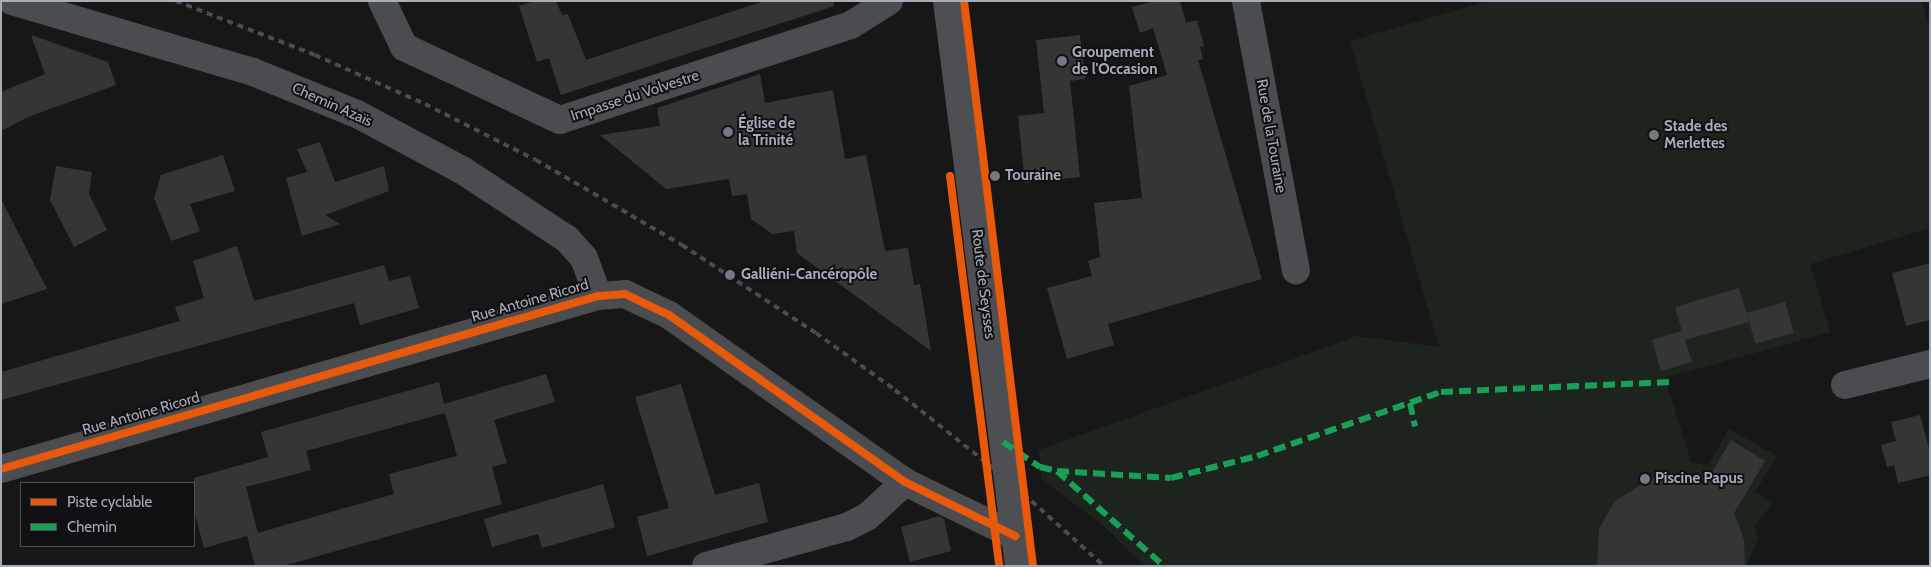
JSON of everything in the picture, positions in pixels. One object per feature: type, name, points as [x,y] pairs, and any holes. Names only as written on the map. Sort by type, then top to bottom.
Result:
[{"type":"main road","name":"Route de Seysses","points":[[947,1],[1019,566]]},
{"type":"street","name":"Chemin Azaïs","points":[[12,1],[253,72],[380,126],[462,170],[567,239],[584,258],[598,296]]},
{"type":"street","name":"Impasse du Volvestre","points":[[382,1],[404,47],[560,120],[851,26],[890,1]]},
{"type":"street","name":"Rue de la Touraine","points":[[1246,1],[1296,270]]},
{"type":"street","name":"Rue Antoine Ricord","points":[[1,469],[598,296],[625,294],[669,315],[905,482],[1015,536]]},
{"type":"street","points":[[1845,385],[1930,364]]},
{"type":"street","points":[[706,566],[847,528],[867,517],[905,482]]},
{"type":"shaded area","points":[[1488,1],[1922,1],[1930,32],[1930,228],[1810,264],[1830,332],[1665,378],[1691,462],[1708,465],[1729,429],[1777,456],[1755,492],[1772,504],[1755,526],[1758,538],[1746,566],[1145,566],[1100,523],[1041,479],[1039,450],[1357,336],[1439,347],[1350,41]]},
{"type":"building","points":[[534,1],[556,1],[562,15],[568,14],[586,60],[764,1],[834,1],[834,6],[561,95],[549,58],[537,62],[519,6]]},
{"type":"building","points":[[1154,1],[1180,1],[1186,23],[1197,20],[1204,46],[1200,47],[1203,59],[1198,60],[1262,279],[1108,324],[1114,345],[1067,359],[1047,288],[1092,276],[1088,261],[1100,257],[1094,203],[1142,198],[1129,86],[1167,75],[1153,28],[1140,33],[1132,7]]},
{"type":"building","points":[[31,35],[108,62],[116,85],[28,117],[1,131],[1,92],[45,74]]},
{"type":"building","points":[[1080,35],[1085,79],[1070,81],[1080,177],[1025,183],[1018,116],[1044,113],[1036,40]]},
{"type":"building","points":[[760,74],[765,103],[833,90],[845,159],[866,155],[885,251],[908,248],[914,285],[920,284],[931,351],[797,253],[794,231],[772,234],[751,219],[747,194],[732,196],[729,179],[666,189],[600,135],[660,126],[657,108]]},
{"type":"building","points":[[320,142],[335,182],[384,166],[389,191],[325,215],[340,224],[302,236],[286,178],[307,172],[297,149]]},
{"type":"building","points":[[223,155],[235,191],[190,204],[200,231],[171,241],[154,198],[161,175]]},
{"type":"building","points":[[56,166],[92,172],[89,194],[107,230],[74,247],[50,200]]},
{"type":"building","points":[[1,199],[47,289],[1,304]]},
{"type":"building","points":[[237,246],[254,301],[384,265],[389,281],[410,276],[419,308],[360,325],[354,303],[1,400],[1,372],[180,321],[175,307],[204,298],[193,261]]},
{"type":"building","points":[[1930,263],[1930,320],[1906,326],[1892,273]]},
{"type":"building","points":[[1739,288],[1749,322],[1685,340],[1692,362],[1661,371],[1652,340],[1682,331],[1675,307]]},
{"type":"building","points":[[1785,302],[1794,333],[1755,344],[1747,313]]},
{"type":"building","points":[[546,374],[555,402],[494,420],[507,463],[492,467],[502,504],[283,566],[255,566],[247,536],[204,548],[195,515],[194,478],[268,457],[261,432],[439,382],[444,404]],"holes":[[[445,413],[457,456],[389,474],[394,494],[258,533],[246,487],[311,470],[306,451]]]},
{"type":"building","points":[[681,384],[715,495],[759,483],[768,522],[647,556],[637,517],[669,508],[635,397]]},
{"type":"building","points":[[1920,415],[1930,452],[1930,475],[1898,483],[1894,465],[1887,467],[1881,445],[1896,441],[1891,422]]},
{"type":"building","name":"Piscine Papus","points":[[1731,440],[1765,461],[1734,513],[1744,540],[1745,566],[1597,566],[1599,529],[1615,501],[1651,478],[1683,477],[1705,484]]},
{"type":"building","points":[[603,484],[615,527],[542,548],[538,534],[492,547],[484,519]]},
{"type":"building","points":[[939,516],[944,519],[951,551],[910,562],[901,527]]},
{"type":"railway","points":[[176,1],[315,55],[425,104],[536,160],[682,245],[816,333],[895,390],[1007,479],[1104,566]]},
{"type":"marked path","points":[[1003,442],[1040,467],[1057,471],[1171,478],[1257,456],[1441,392],[1672,382]]},
{"type":"marked path","points":[[1410,403],[1415,426]]},
{"type":"marked path","points":[[1057,471],[1164,566]]},
{"type":"cycle path","points":[[964,1],[1033,566]]},
{"type":"cycle path","points":[[950,176],[999,566]]},
{"type":"cycle path","points":[[1,469],[598,296],[625,294],[669,315],[905,482],[1015,536]]},
{"type":"place","name":"Groupement de l'Occasion","points":[[1062,61]]},
{"type":"place","name":"Église de la Trinité","points":[[728,132]]},
{"type":"place","name":"Stade des Merlettes","points":[[1654,135]]},
{"type":"place","name":"Touraine","points":[[995,176]]},
{"type":"place","name":"Galliéni-Cancéropôle","points":[[730,275]]},
{"type":"place","name":"Piscine Papus","points":[[1645,479]]}]
